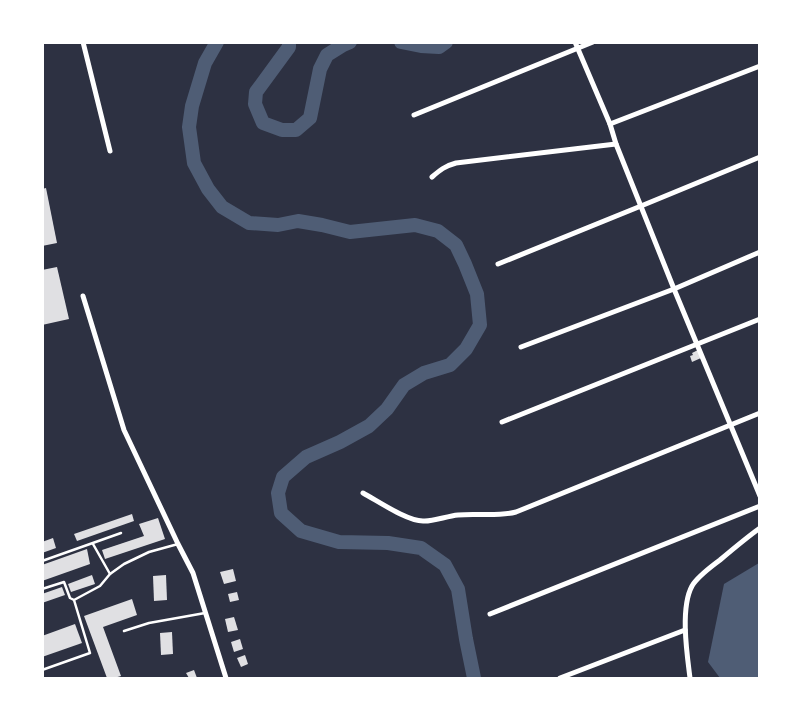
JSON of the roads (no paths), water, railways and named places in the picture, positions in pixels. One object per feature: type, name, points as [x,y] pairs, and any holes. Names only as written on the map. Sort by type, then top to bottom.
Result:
[{"type":"street","points":[[83,42],[110,151]]},
{"type":"street","points":[[575,42],[610,124],[616,144],[674,289],[760,496]]},
{"type":"street","points":[[414,115],[593,42]]},
{"type":"street","points":[[610,124],[760,66]]},
{"type":"street","points":[[432,177],[446,166],[456,163],[616,144]]},
{"type":"street","points":[[498,264],[760,157]]},
{"type":"street","points":[[521,347],[674,289],[760,252]]},
{"type":"street","points":[[83,296],[124,430],[193,573],[226,678]]},
{"type":"street","points":[[502,422],[760,319]]},
{"type":"street","points":[[363,493],[408,517],[423,521],[456,515],[506,515],[760,413]]},
{"type":"street","points":[[490,614],[760,506]]},
{"type":"street","points":[[690,678],[685,630],[688,601],[692,586],[705,572],[760,528]]},
{"type":"street","points":[[560,678],[685,630]]},
{"type":"lane","points":[[42,561],[121,533]]},
{"type":"lane","points":[[93,544],[110,574]]},
{"type":"lane","points":[[74,600],[100,586],[110,574],[124,564],[149,552],[178,544]]},
{"type":"lane","points":[[42,590],[64,582],[70,598],[74,600],[90,653],[42,670]]},
{"type":"lane","points":[[124,631],[205,613]]},
{"type":"water","points":[[759,563],[759,678],[720,678],[708,662],[724,584]]},
{"type":"waterway","points":[[217,42],[205,63],[192,106],[189,127],[194,163],[208,189],[222,207],[249,223],[278,225],[298,221],[350,232],[415,225],[438,231],[456,245],[465,264],[477,294],[480,325],[466,349],[450,365],[424,373],[404,385],[387,409],[369,426],[340,442],[306,457],[283,477],[278,493],[281,513],[301,531],[339,542],[388,543],[421,548],[445,565],[458,589],[474,678]]},
{"type":"waterway","points":[[289,42],[289,47],[256,92],[255,104],[263,123],[282,130],[296,130],[310,118],[320,69],[327,55],[350,42]]},
{"type":"waterway","points":[[401,42],[439,47],[446,42]]}]
